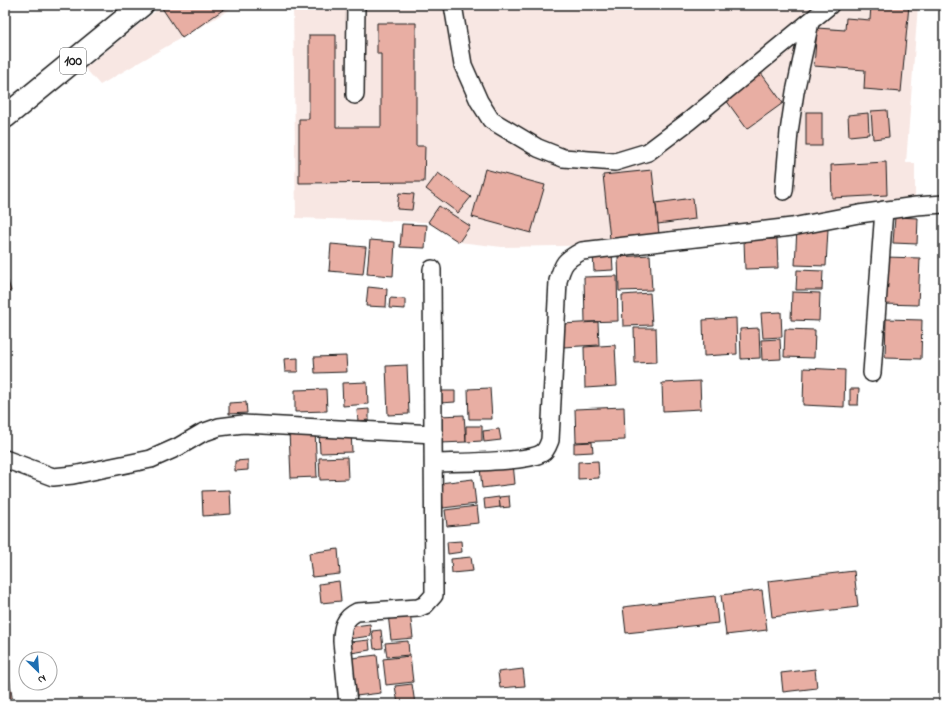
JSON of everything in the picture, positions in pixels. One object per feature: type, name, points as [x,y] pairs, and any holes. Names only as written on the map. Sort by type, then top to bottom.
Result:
[{"type":"main road","name":"100","points":[[5,117],[142,5]]},
{"type":"street","points":[[354,95],[356,5]]},
{"type":"street","points":[[453,5],[463,65],[479,101],[491,120],[538,148],[563,158],[616,162],[648,152],[689,121],[830,5]]},
{"type":"street","points":[[784,191],[794,92],[810,22]]},
{"type":"street","points":[[434,462],[523,459],[542,453],[547,448],[550,440],[558,281],[562,264],[570,257],[582,251],[792,228],[884,210],[944,204]]},
{"type":"street","points":[[872,373],[884,210]]},
{"type":"street","points":[[348,704],[342,641],[342,631],[345,621],[357,612],[418,608],[425,605],[434,595],[432,269]]},
{"type":"street","points":[[5,459],[53,477],[73,475],[151,459],[178,447],[202,433],[219,427],[243,424],[434,434]]},
{"type":"shaded area","points":[[163,5],[238,5],[100,85],[85,68]]},
{"type":"shaded area","points":[[293,5],[918,5],[906,163],[915,163],[915,202],[609,245],[502,247],[459,242],[428,222],[296,218]]},
{"type":"building","points":[[166,5],[230,5],[182,38],[162,8]]},
{"type":"building","points":[[871,5],[909,5],[901,92],[864,89],[865,70],[814,66],[817,28],[845,30],[846,18],[870,20]]},
{"type":"building","points":[[377,23],[416,23],[416,146],[425,146],[424,182],[299,183],[299,119],[309,119],[309,35],[336,35],[336,127],[381,127],[381,54],[377,54]]},
{"type":"building","points":[[761,73],[783,103],[747,129],[726,100]]},
{"type":"building","points":[[887,110],[889,137],[873,139],[871,111]]},
{"type":"building","points":[[806,112],[822,112],[822,146],[806,146]]},
{"type":"building","points":[[868,113],[869,134],[849,136],[848,115]]},
{"type":"building","points":[[886,162],[887,195],[832,198],[831,165]]},
{"type":"building","points":[[485,169],[545,185],[531,233],[472,217]]},
{"type":"building","points":[[652,170],[659,234],[610,239],[603,175]]},
{"type":"building","points":[[438,173],[471,197],[458,213],[426,189]]},
{"type":"building","points":[[399,193],[414,194],[412,210],[397,209]]},
{"type":"building","points":[[693,198],[695,219],[658,224],[656,203]]},
{"type":"building","points":[[439,206],[470,226],[459,242],[428,222]]},
{"type":"building","points":[[895,217],[918,218],[917,244],[893,243]]},
{"type":"building","points":[[402,224],[427,225],[425,248],[400,247]]},
{"type":"building","points":[[797,228],[828,229],[826,266],[795,265]]},
{"type":"building","points":[[777,239],[778,268],[745,269],[744,240]]},
{"type":"building","points":[[370,240],[395,242],[393,276],[367,274]]},
{"type":"building","points":[[331,244],[366,247],[363,274],[329,271]]},
{"type":"building","points":[[593,253],[612,253],[613,270],[594,271]]},
{"type":"building","points":[[650,255],[652,290],[619,291],[618,257]]},
{"type":"building","points":[[885,257],[920,258],[918,305],[883,304]]},
{"type":"building","points":[[797,270],[823,271],[822,290],[796,290]]},
{"type":"building","points":[[5,272],[11,291],[5,293]]},
{"type":"building","points":[[617,276],[618,321],[585,322],[584,277]]},
{"type":"building","points":[[368,287],[387,289],[386,307],[366,306]]},
{"type":"building","points":[[792,292],[820,293],[819,321],[791,320]]},
{"type":"building","points":[[650,293],[652,325],[623,326],[622,295]]},
{"type":"building","points":[[390,298],[405,299],[405,309],[389,308]]},
{"type":"building","points":[[781,312],[782,337],[763,338],[761,313]]},
{"type":"building","points":[[736,318],[737,354],[704,356],[703,320]]},
{"type":"building","points":[[886,319],[922,320],[921,359],[885,358]]},
{"type":"building","points":[[598,322],[599,345],[563,347],[562,324]]},
{"type":"building","points":[[634,328],[656,328],[657,362],[635,363]]},
{"type":"building","points":[[759,328],[760,358],[741,359],[740,329]]},
{"type":"building","points":[[785,329],[815,330],[814,358],[784,357]]},
{"type":"building","points":[[780,339],[781,359],[762,360],[761,340]]},
{"type":"building","points":[[615,345],[617,386],[585,388],[584,347]]},
{"type":"building","points":[[346,356],[347,372],[315,373],[314,357]]},
{"type":"building","points":[[298,358],[298,372],[285,372],[284,359]]},
{"type":"building","points":[[407,365],[409,414],[388,415],[386,366]]},
{"type":"building","points":[[804,368],[845,370],[844,407],[803,405]]},
{"type":"building","points":[[700,381],[701,409],[663,411],[662,383]]},
{"type":"building","points":[[367,382],[368,404],[343,406],[342,383]]},
{"type":"building","points":[[490,388],[492,419],[469,419],[468,389]]},
{"type":"building","points":[[326,389],[327,411],[295,412],[295,390]]},
{"type":"building","points":[[850,389],[859,389],[858,405],[850,405]]},
{"type":"building","points":[[440,391],[455,391],[455,402],[440,403]]},
{"type":"building","points":[[246,402],[247,413],[229,414],[229,403]]},
{"type":"building","points":[[624,407],[625,440],[576,442],[575,409]]},
{"type":"building","points":[[369,409],[369,420],[358,421],[357,410]]},
{"type":"building","points":[[464,415],[466,442],[440,443],[439,416]]},
{"type":"building","points":[[466,426],[482,426],[482,441],[466,442]]},
{"type":"building","points":[[315,429],[317,477],[291,478],[289,431]]},
{"type":"building","points":[[499,429],[501,440],[484,442],[483,431]]},
{"type":"building","points":[[351,431],[352,452],[320,453],[319,432]]},
{"type":"building","points":[[592,442],[593,452],[574,453],[574,443]]},
{"type":"building","points":[[347,457],[348,479],[320,480],[319,458]]},
{"type":"building","points":[[248,460],[248,470],[235,471],[235,461]]},
{"type":"building","points":[[598,461],[599,478],[578,479],[578,462]]},
{"type":"building","points":[[513,463],[515,484],[482,488],[480,467]]},
{"type":"building","points":[[473,479],[476,504],[443,508],[440,483]]},
{"type":"building","points":[[230,490],[231,514],[203,516],[202,491]]},
{"type":"building","points":[[509,496],[510,507],[500,508],[499,497]]},
{"type":"building","points":[[499,497],[500,507],[485,509],[484,499]]},
{"type":"building","points":[[477,506],[479,523],[447,526],[445,510]]},
{"type":"building","points":[[461,541],[462,552],[448,554],[447,542]]},
{"type":"building","points":[[338,549],[340,574],[312,577],[309,553]]},
{"type":"building","points":[[471,557],[473,571],[452,573],[451,559]]},
{"type":"building","points":[[854,571],[858,607],[772,617],[768,581]]},
{"type":"building","points":[[339,581],[341,601],[321,603],[319,584]]},
{"type":"building","points":[[762,590],[767,630],[726,635],[721,595]]},
{"type":"building","points":[[715,596],[718,623],[626,633],[623,607]]},
{"type":"building","points":[[410,612],[413,638],[391,640],[388,614]]},
{"type":"building","points":[[370,624],[371,636],[348,639],[347,627]]},
{"type":"building","points":[[381,630],[383,648],[374,649],[372,631]]},
{"type":"building","points":[[369,640],[370,650],[351,653],[350,642]]},
{"type":"building","points":[[408,641],[409,655],[387,657],[385,643]]},
{"type":"building","points":[[377,655],[381,693],[356,696],[352,658]]},
{"type":"building","points":[[410,656],[413,682],[386,685],[383,659]]},
{"type":"building","points":[[523,669],[525,686],[500,688],[498,672]]},
{"type":"building","points":[[815,669],[817,688],[783,692],[781,673]]},
{"type":"building","points":[[5,675],[9,675],[13,704],[5,704]]},
{"type":"building","points":[[412,684],[415,704],[398,704],[395,686]]}]
